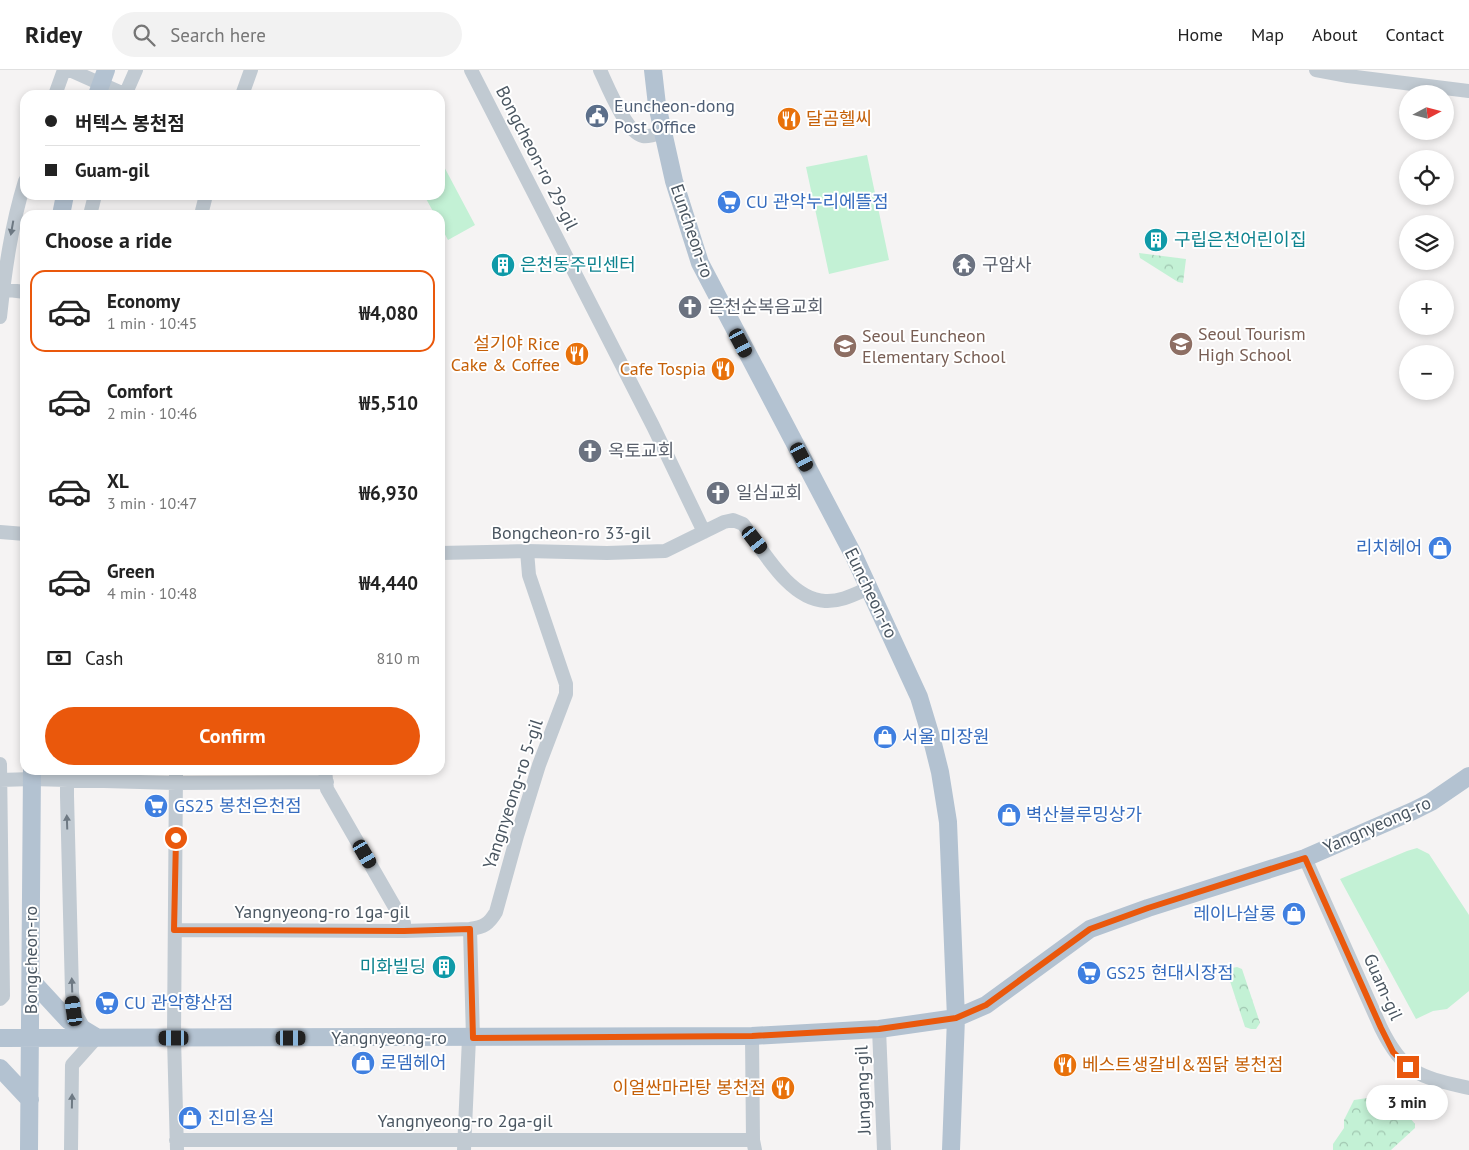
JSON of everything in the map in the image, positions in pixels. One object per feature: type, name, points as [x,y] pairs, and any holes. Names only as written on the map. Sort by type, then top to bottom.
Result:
[{"type":"main road","name":"Euncheon-ro","points":[[653,70],[657,105],[674,181],[700,263],[869,588],[919,697],[940,772],[948,822],[956,1018],[951,1150]]},
{"type":"main road","name":"Bongcheon-ro","points":[[30,1150],[32,775]]},
{"type":"main road","name":"Yangnyeong-ro","points":[[0,1038],[91,1034],[174,1038],[752,1036],[879,1029],[956,1018],[986,1005],[1090,929],[1148,908],[1305,858],[1431,802],[1469,776]]},
{"type":"main road","points":[[31,980],[68,1020],[91,1034]]},
{"type":"main road","points":[[0,1068],[30,1100]]},
{"type":"street","points":[[57,90],[64,70]]},
{"type":"street","points":[[70,70],[115,90]]},
{"type":"street","points":[[127,90],[136,70]]},
{"type":"street","points":[[244,90],[252,70]]},
{"type":"street","name":"Bongcheon-ro 29-gil","points":[[471,70],[653,426],[704,532]]},
{"type":"street","points":[[600,70],[628,123],[637,134],[645,137],[663,132]]},
{"type":"street","points":[[1316,70],[1348,76],[1469,91]]},
{"type":"street","points":[[0,317],[5,268],[20,198]]},
{"type":"street","points":[[2,289],[20,291]]},
{"type":"street","name":"Bongcheon-ro 33-gil","points":[[445,553],[527,551],[607,553],[665,551],[724,522],[732,520],[741,523],[784,579],[812,598],[824,601],[840,600],[869,588]]},
{"type":"street","points":[[0,532],[20,534]]},
{"type":"street","name":"Yangnyeong-ro 5-gil","points":[[470,929],[486,925],[496,912],[536,774],[566,694],[566,684],[530,574],[527,551]]},
{"type":"street","name":"Bongcheon-ro","points":[[0,764],[3,996],[0,999]]},
{"type":"street","points":[[0,780],[32,775],[176,777],[326,776],[327,788],[404,923],[404,931]]},
{"type":"street","points":[[67,775],[72,992],[74,1011],[80,1023],[91,1034],[72,1066],[71,1150]]},
{"type":"street","points":[[176,777],[174,1038],[177,1145]]},
{"type":"street","name":"Guam-gil","points":[[1305,858],[1393,1052],[1402,1062],[1420,1075],[1469,1088]]},
{"type":"street","points":[[464,1145],[471,1038],[470,929]]},
{"type":"street","name":"Yangnyeong-ro 1ga-gil","points":[[174,930],[404,931],[470,929]]},
{"type":"street","name":"Jungang-gil","points":[[879,1029],[884,1150]]},
{"type":"street","points":[[752,1036],[754,1145]]},
{"type":"street","name":"Yangnyeong-ro 2ga-gil","points":[[177,1145],[754,1145]]},
{"type":"green space","points":[[867,155],[889,260],[829,274],[806,167]]},
{"type":"green space","points":[[445,168],[475,225],[448,240],[445,234],[445,210],[432,210],[427,200],[445,200]]},
{"type":"green space","points":[[1139,253],[1186,259],[1183,283],[1178,282],[1140,258]]},
{"type":"green space","points":[[1417,848],[1429,854],[1469,915],[1469,991],[1447,1009],[1433,1011],[1416,1019],[1340,879]]},
{"type":"green space","points":[[1232,968],[1242,969],[1260,1023],[1256,1029],[1245,1027],[1229,978],[1228,972]]},
{"type":"green space","points":[[1387,1095],[1397,1102],[1415,1124],[1415,1128],[1391,1150],[1333,1150],[1333,1144],[1344,1128],[1344,1120],[1354,1100]]},
{"type":"place","name":"Euncheon-dong Post Office","points":[[597,116]]},
{"type":"place","name":"달곰헬씨","points":[[789,119]]},
{"type":"place","name":"CU 관악누리에뜰점","points":[[729,202]]},
{"type":"place","name":"구립은천어린이집","points":[[1156,240]]},
{"type":"place","name":"은천동주민센터","points":[[503,265]]},
{"type":"place","name":"구암사","points":[[964,265]]},
{"type":"place","name":"은천순복음교회","points":[[690,307]]},
{"type":"place","name":"Seoul Tourism High School","points":[[1181,344]]},
{"type":"place","name":"Seoul Euncheon Elementary School","points":[[845,346]]},
{"type":"place","name":"설기야 Rice Cake & Coffee","points":[[577,354]]},
{"type":"place","name":"Cafe Tospia","points":[[723,369]]},
{"type":"place","name":"옥토교회","points":[[590,451]]},
{"type":"place","name":"일심교회","points":[[718,493]]},
{"type":"place","name":"리치헤어","points":[[1440,548]]},
{"type":"place","name":"서울 미장원","points":[[885,737]]},
{"type":"place","name":"GS25 봉천은천점","points":[[156,806]]},
{"type":"place","name":"벽산블루밍상가","points":[[1009,815]]},
{"type":"place","name":"레이나살롱","points":[[1294,914]]},
{"type":"place","name":"미화빌딩","points":[[444,967]]},
{"type":"place","name":"GS25 현대시장점","points":[[1089,973]]},
{"type":"place","name":"CU 관악향산점","points":[[107,1003]]},
{"type":"place","name":"로뎀헤어","points":[[363,1063]]},
{"type":"place","name":"베스트생갈비&찜닭 봉천점","points":[[1065,1065]]},
{"type":"place","name":"이얼싼마라탕 봉천점","points":[[783,1088]]},
{"type":"place","name":"진미용실","points":[[190,1118]]},
{"type":"route","points":[[176,838],[174,930],[404,931],[470,929],[473,1038],[752,1036],[879,1029],[956,1018],[986,1005],[1090,929],[1148,908],[1305,858],[1381,1028],[1393,1052],[1408,1067]]}]
